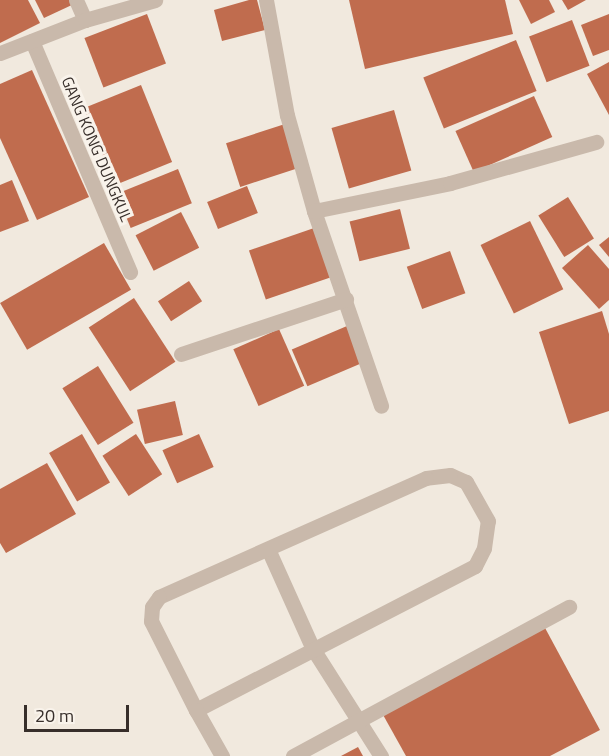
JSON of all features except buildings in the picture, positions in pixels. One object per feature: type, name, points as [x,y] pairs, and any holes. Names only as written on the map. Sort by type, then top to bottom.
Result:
[{"type":"street","points":[[76,0],[85,20]]},
{"type":"street","points":[[0,53],[85,20],[155,0]]},
{"type":"street","points":[[266,0],[287,115],[315,211],[381,406]]},
{"type":"street","name":"GANG KONG DUNGKUL","points":[[32,41],[130,272]]},
{"type":"street","points":[[315,211],[450,183],[596,142]]},
{"type":"street","points":[[182,354],[346,299]]},
{"type":"street","points":[[196,710],[475,566],[484,548],[488,521],[466,482],[450,475],[426,478],[159,597],[152,607],[151,621],[196,710],[222,756]]},
{"type":"street","points":[[268,549],[313,649],[360,718],[381,756]]},
{"type":"street","points":[[293,756],[569,607]]}]
